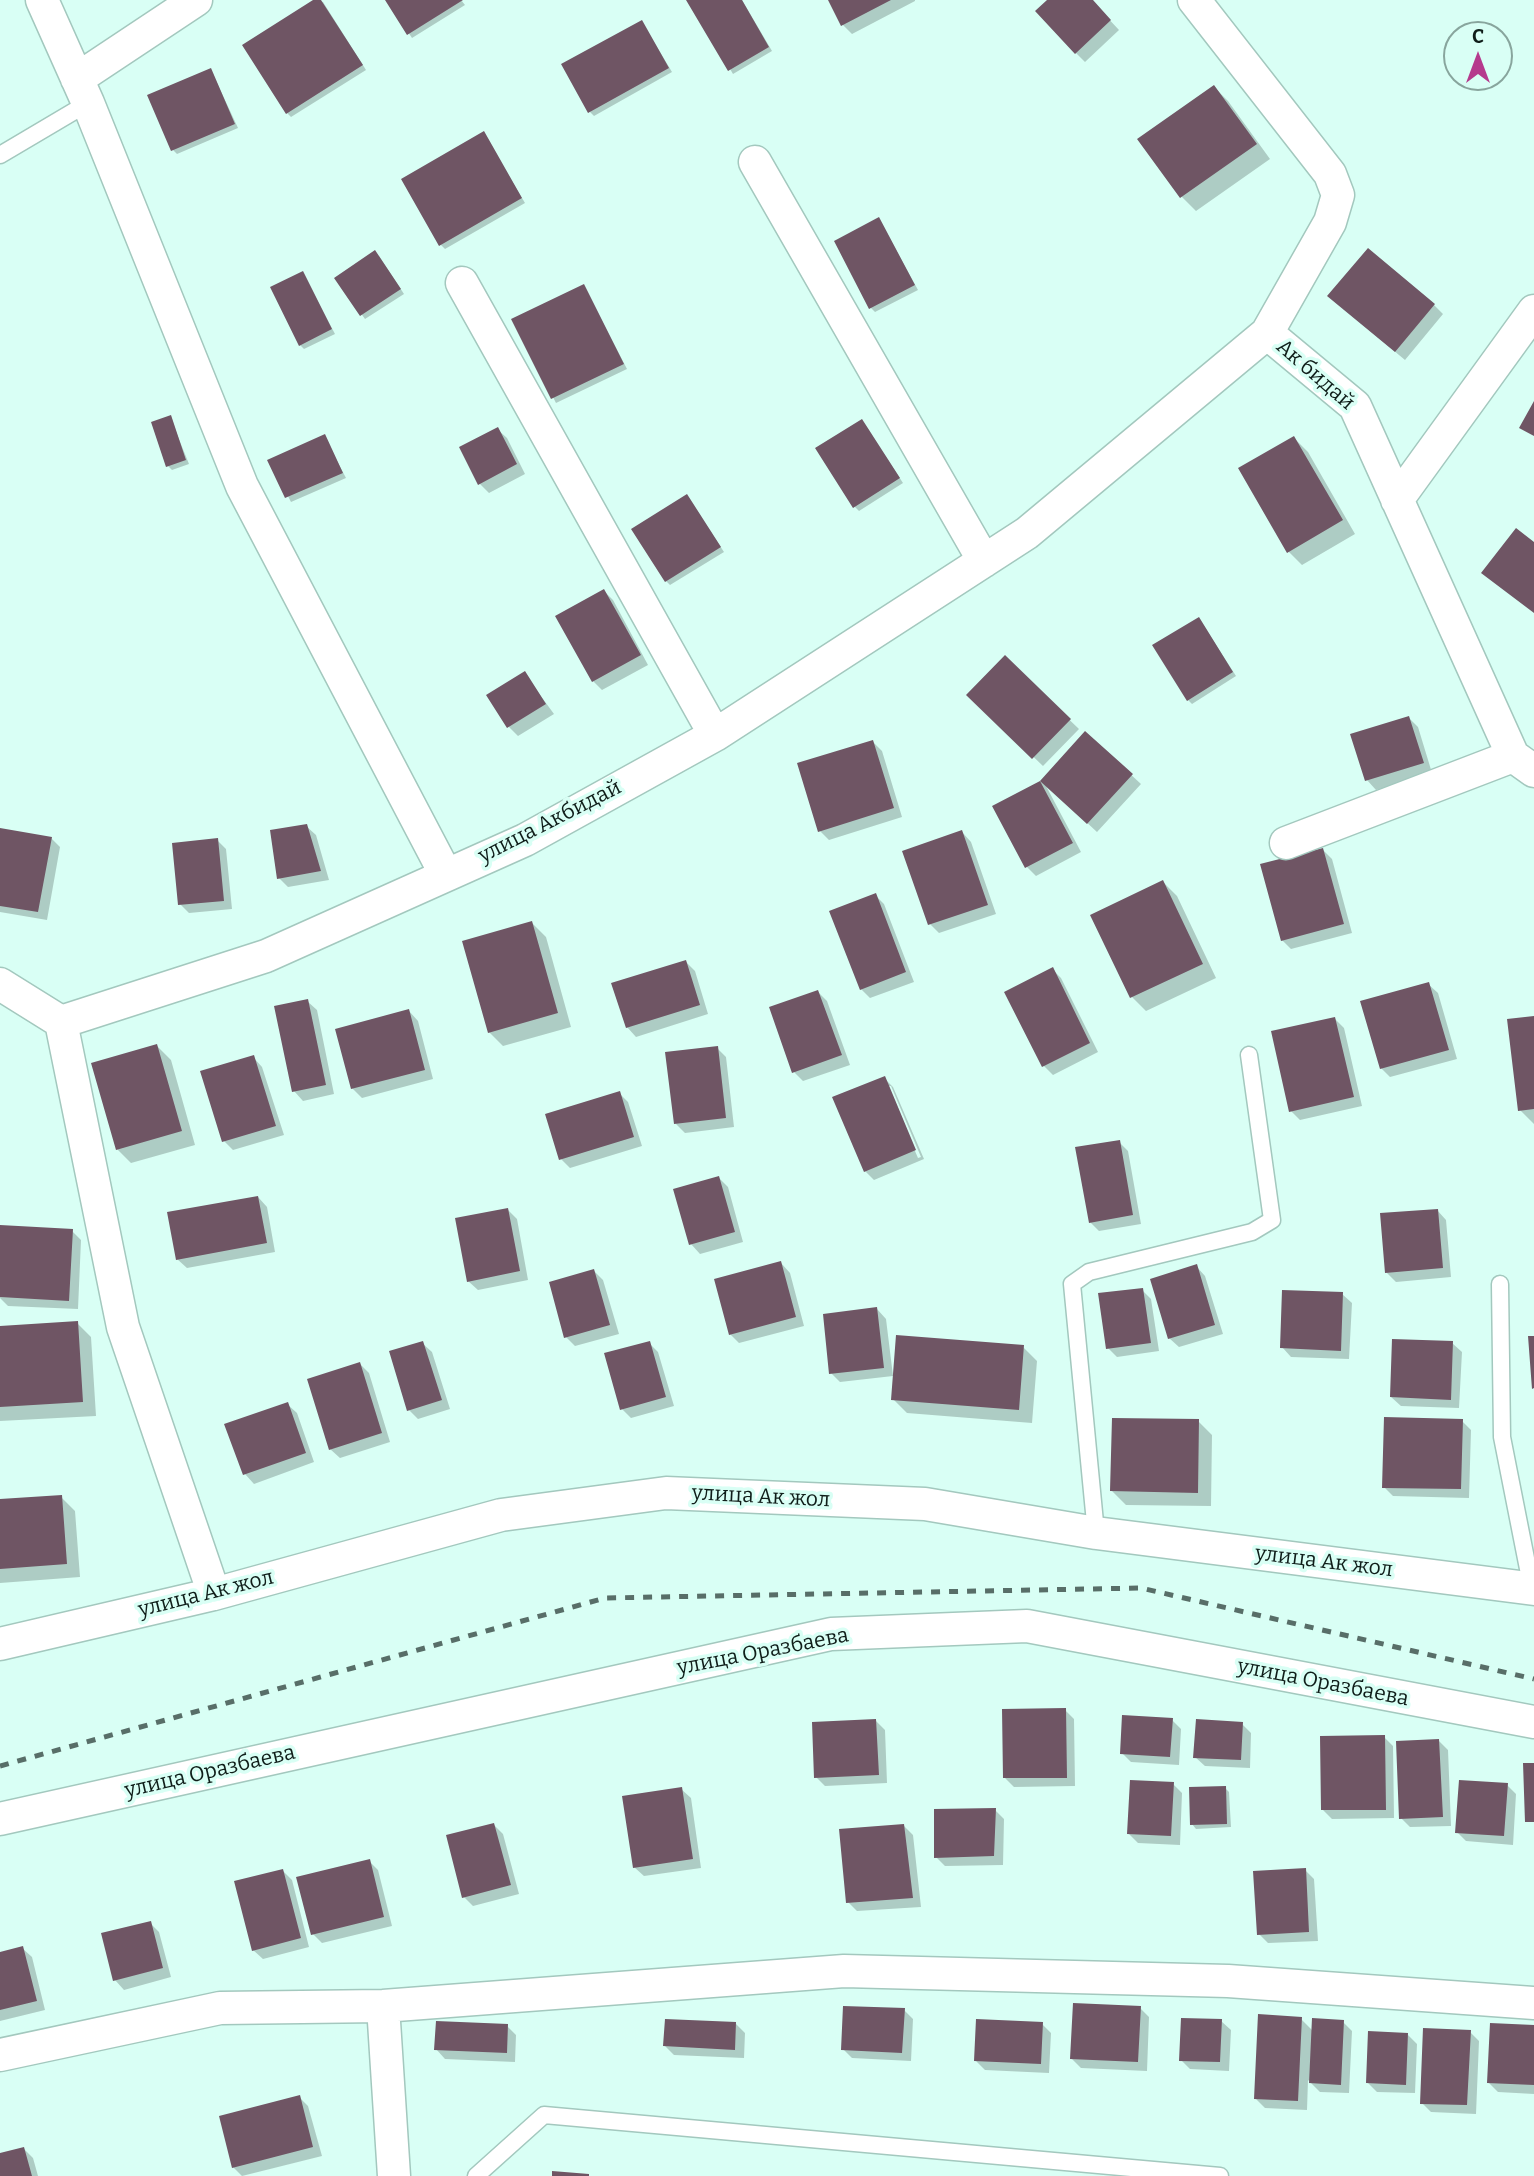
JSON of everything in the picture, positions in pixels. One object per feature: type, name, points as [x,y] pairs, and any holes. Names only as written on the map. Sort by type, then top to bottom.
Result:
[{"type":"street","points":[[43,0],[242,486],[445,873]]},
{"type":"street","points":[[82,91],[196,0]]},
{"type":"street","points":[[1194,0],[1323,164],[1338,195],[1330,222],[1267,333]]},
{"type":"street","points":[[755,162],[984,561]]},
{"type":"street","points":[[462,283],[715,734]]},
{"type":"street","points":[[1397,500],[1534,311]]},
{"type":"street","name":"Ак бидай","points":[[1027,533],[1267,333],[1355,406],[1397,500],[1524,764]]},
{"type":"street","name":"улица Акбидай","points":[[61,1022],[266,957],[445,873],[525,840],[715,734],[1027,533]]},
{"type":"street","points":[[1286,843],[1524,764]]},
{"type":"street","points":[[0,984],[61,1022],[123,1327],[214,1594]]},
{"type":"street","name":"улица Ак жол","points":[[0,1644],[214,1594],[501,1515],[666,1493],[925,1504],[1096,1532],[1533,1589]]},
{"type":"street","name":"улица Оразбаева","points":[[0,1819],[831,1634],[1027,1626],[1534,1723]]},
{"type":"street","points":[[0,2055],[220,2008],[383,2007],[844,1971],[1228,1981],[1534,2003]]},
{"type":"street","points":[[383,2007],[394,2176]]},
{"type":"lane","points":[[0,155],[82,91]]},
{"type":"lane","points":[[1096,1532],[1072,1284],[1088,1272],[1252,1233],[1272,1220],[1249,1055]]},
{"type":"lane","points":[[1500,1284],[1502,1437],[1533,1589]]},
{"type":"lane","points":[[476,2176],[544,2115],[1220,2176]]},
{"type":"building","points":[[313,0],[321,0],[363,65],[286,114],[242,45]]},
{"type":"building","points":[[385,0],[463,0],[407,35]]},
{"type":"building","points":[[686,0],[742,0],[769,47],[728,71]]},
{"type":"building","points":[[828,0],[891,0],[841,26]]},
{"type":"building","points":[[1047,0],[1093,0],[1111,20],[1075,54],[1035,11]]},
{"type":"building","points":[[642,20],[669,68],[588,113],[561,64]]},
{"type":"building","points":[[211,68],[235,124],[171,151],[147,95]]},
{"type":"building","points":[[1214,85],[1257,144],[1180,198],[1137,139]]},
{"type":"building","points":[[484,131],[522,198],[439,246],[401,179]]},
{"type":"building","points":[[879,217],[915,285],[869,309],[834,241]]},
{"type":"building","points":[[1368,248],[1435,304],[1395,352],[1327,296]]},
{"type":"building","points":[[375,250],[401,289],[360,316],[334,278]]},
{"type":"building","points":[[303,271],[332,329],[299,346],[270,287]]},
{"type":"building","points":[[584,284],[624,364],[551,399],[511,319]]},
{"type":"building","points":[[1534,401],[1534,436],[1519,428]]},
{"type":"building","points":[[171,415],[186,460],[166,467],[151,422]]},
{"type":"building","points":[[862,419],[900,478],[853,508],[815,448]]},
{"type":"building","points":[[498,427],[517,464],[478,485],[459,447]]},
{"type":"building","points":[[325,434],[343,473],[285,498],[267,460]]},
{"type":"building","points":[[1294,436],[1343,520],[1287,553],[1238,468]]},
{"type":"building","points":[[687,494],[721,547],[665,582],[631,529]]},
{"type":"building","points":[[1516,528],[1534,542],[1534,613],[1481,573]]},
{"type":"building","points":[[604,589],[641,655],[592,682],[555,616]]},
{"type":"building","points":[[1199,617],[1233,672],[1187,701],[1152,645]]},
{"type":"building","points":[[1005,655],[1071,719],[1032,759],[966,695]]},
{"type":"building","points":[[525,671],[546,704],[507,728],[486,695]]},
{"type":"building","points":[[1409,716],[1424,763],[1365,781],[1350,734]]},
{"type":"building","points":[[1085,731],[1133,774],[1087,824],[1040,781]]},
{"type":"building","points":[[873,740],[894,808],[818,832],[797,763]]},
{"type":"building","points":[[1040,781],[1073,843],[1025,868],[992,806]]},
{"type":"building","points":[[307,824],[321,871],[277,879],[270,830]]},
{"type":"building","points":[[0,828],[52,837],[38,912],[0,906]]},
{"type":"building","points":[[962,830],[988,905],[928,925],[902,851]]},
{"type":"building","points":[[218,838],[224,901],[178,905],[172,843]]},
{"type":"building","points":[[1323,848],[1344,924],[1281,941],[1260,864]]},
{"type":"building","points":[[1163,880],[1203,964],[1130,998],[1090,915]]},
{"type":"building","points":[[876,893],[906,972],[860,990],[829,911]]},
{"type":"building","points":[[532,921],[558,1013],[488,1033],[462,941]]},
{"type":"building","points":[[686,960],[700,1005],[626,1028],[611,983]]},
{"type":"building","points":[[1053,967],[1090,1043],[1042,1067],[1004,992]]},
{"type":"building","points":[[1429,982],[1449,1050],[1380,1069],[1360,1001]]},
{"type":"building","points":[[818,990],[842,1055],[792,1073],[769,1007]]},
{"type":"building","points":[[308,999],[326,1085],[292,1092],[274,1006]]},
{"type":"building","points":[[409,1009],[425,1070],[351,1089],[335,1029]]},
{"type":"building","points":[[1534,1016],[1534,1109],[1518,1111],[1507,1019]]},
{"type":"building","points":[[1335,1017],[1354,1097],[1289,1112],[1271,1031]]},
{"type":"building","points":[[157,1044],[182,1131],[116,1150],[91,1063]]},
{"type":"building","points":[[718,1046],[726,1118],[674,1124],[665,1052]]},
{"type":"building","points":[[254,1055],[276,1126],[222,1142],[200,1071]]},
{"type":"building","points":[[885,1076],[916,1150],[864,1172],[832,1097]]},
{"type":"building","points":[[620,1091],[634,1137],[559,1160],[545,1114]]},
{"type":"building","points":[[1120,1140],[1133,1215],[1089,1223],[1075,1147]]},
{"type":"building","points":[[719,1176],[735,1232],[689,1245],[673,1189]]},
{"type":"building","points":[[258,1196],[267,1243],[176,1260],[167,1212]]},
{"type":"building","points":[[508,1208],[520,1271],[467,1282],[455,1218]]},
{"type":"building","points":[[1438,1209],[1443,1268],[1385,1273],[1380,1213]]},
{"type":"building","points":[[0,1225],[73,1229],[69,1301],[0,1297]]},
{"type":"building","points":[[781,1261],[796,1317],[729,1335],[714,1279]]},
{"type":"building","points":[[1197,1264],[1215,1325],[1168,1339],[1150,1279]]},
{"type":"building","points":[[594,1269],[610,1325],[564,1338],[549,1282]]},
{"type":"building","points":[[1143,1288],[1151,1343],[1106,1349],[1098,1293]]},
{"type":"building","points":[[1282,1290],[1343,1292],[1341,1351],[1280,1348]]},
{"type":"building","points":[[877,1307],[884,1368],[829,1374],[823,1314]]},
{"type":"building","points":[[78,1321],[83,1402],[0,1407],[0,1326]]},
{"type":"building","points":[[896,1335],[1024,1345],[1019,1410],[891,1400]]},
{"type":"building","points":[[1528,1336],[1534,1336],[1532,1389]]},
{"type":"building","points":[[1392,1339],[1453,1341],[1451,1400],[1390,1397]]},
{"type":"building","points":[[423,1341],[442,1400],[407,1411],[389,1351]]},
{"type":"building","points":[[650,1341],[666,1397],[620,1410],[604,1353]]},
{"type":"building","points":[[360,1362],[382,1433],[329,1450],[307,1379]]},
{"type":"building","points":[[288,1402],[306,1453],[243,1475],[224,1424]]},
{"type":"building","points":[[1384,1417],[1463,1419],[1461,1489],[1382,1488]]},
{"type":"building","points":[[1112,1418],[1199,1419],[1198,1493],[1110,1491]]},
{"type":"building","points":[[62,1495],[67,1564],[0,1569],[0,1499]]},
{"type":"building","points":[[1066,1708],[1067,1778],[1003,1778],[1002,1709]]},
{"type":"building","points":[[1122,1715],[1173,1718],[1170,1757],[1120,1754]]},
{"type":"building","points":[[876,1719],[879,1775],[814,1778],[812,1722]]},
{"type":"building","points":[[1196,1719],[1243,1722],[1241,1760],[1193,1758]]},
{"type":"building","points":[[1385,1735],[1386,1810],[1321,1810],[1320,1736]]},
{"type":"building","points":[[1439,1739],[1443,1817],[1399,1819],[1396,1741]]},
{"type":"building","points":[[1523,1763],[1534,1763],[1534,1822],[1525,1822]]},
{"type":"building","points":[[1130,1780],[1174,1782],[1171,1836],[1127,1834]]},
{"type":"building","points":[[1459,1780],[1508,1783],[1504,1836],[1455,1833]]},
{"type":"building","points":[[1226,1786],[1227,1824],[1190,1825],[1189,1787]]},
{"type":"building","points":[[682,1787],[693,1859],[633,1868],[622,1796]]},
{"type":"building","points":[[996,1808],[994,1856],[934,1858],[934,1809]]},
{"type":"building","points":[[494,1823],[511,1885],[462,1898],[446,1835]]},
{"type":"building","points":[[904,1824],[913,1898],[846,1903],[839,1829]]},
{"type":"building","points":[[370,1859],[384,1917],[311,1935],[296,1877]]},
{"type":"building","points":[[1306,1868],[1309,1932],[1257,1935],[1253,1871]]},
{"type":"building","points":[[283,1869],[301,1938],[252,1951],[234,1881]]},
{"type":"building","points":[[151,1921],[163,1968],[113,1981],[101,1933]]},
{"type":"building","points":[[23,1946],[37,2001],[0,2010],[0,1952]]},
{"type":"building","points":[[1073,2003],[1141,2006],[1138,2062],[1070,2059]]},
{"type":"building","points":[[843,2006],[905,2008],[902,2053],[841,2050]]},
{"type":"building","points":[[1258,2014],[1302,2017],[1298,2101],[1254,2099]]},
{"type":"building","points":[[1181,2018],[1222,2019],[1220,2062],[1179,2061]]},
{"type":"building","points":[[1312,2018],[1344,2020],[1341,2085],[1309,2083]]},
{"type":"building","points":[[665,2019],[736,2022],[735,2050],[663,2046]]},
{"type":"building","points":[[976,2019],[1043,2022],[1041,2064],[974,2061]]},
{"type":"building","points":[[436,2021],[508,2024],[507,2053],[434,2050]]},
{"type":"building","points":[[1490,2023],[1534,2025],[1534,2085],[1487,2083]]},
{"type":"building","points":[[1423,2028],[1471,2030],[1467,2105],[1420,2104]]},
{"type":"building","points":[[1368,2031],[1408,2033],[1406,2085],[1366,2083]]},
{"type":"building","points":[[300,2095],[313,2147],[232,2168],[219,2116]]},
{"type":"building","points":[[24,2147],[32,2176],[0,2176],[0,2153]]},
{"type":"building","points":[[552,2171],[589,2174],[589,2176],[552,2176]]},
{"type":"railway","points":[[0,1766],[605,1598],[1141,1588],[1534,1679]]}]
